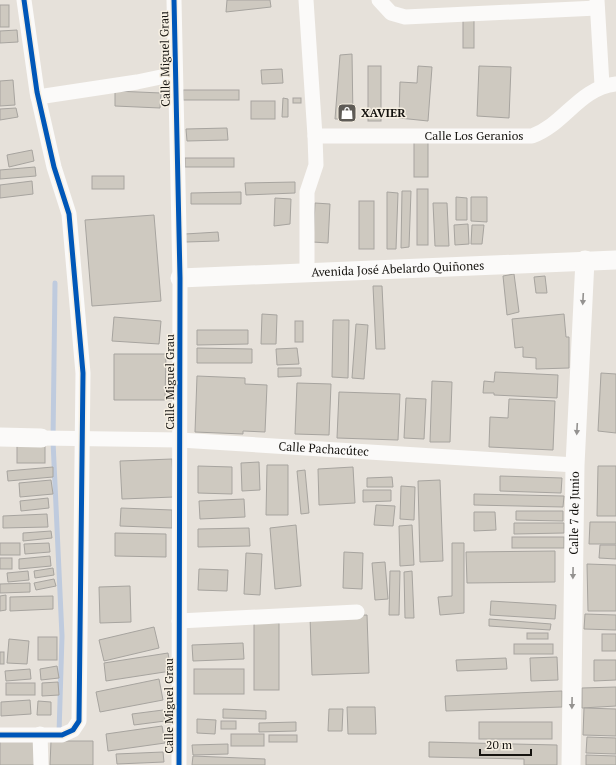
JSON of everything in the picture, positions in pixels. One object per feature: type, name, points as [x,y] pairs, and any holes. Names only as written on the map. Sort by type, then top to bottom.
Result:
[{"type":"street","points":[[0,735],[68,733],[74,730],[79,721],[81,485],[77,438],[82,373],[69,214],[54,167],[38,97],[24,0]]},
{"type":"street","name":"Calle Miguel Grau","points":[[174,0],[180,278],[179,765]]},
{"type":"street","points":[[306,0],[316,165],[307,192],[307,272]]},
{"type":"street","points":[[379,0],[391,13],[406,17],[597,4],[609,85]]},
{"type":"street","points":[[38,97],[137,82],[175,74]]},
{"type":"street","name":"Calle Los Geranios","points":[[315,136],[532,136],[543,132],[588,93],[609,85]]},
{"type":"street","name":"Avenida José Abelardo Quiñones","points":[[180,278],[585,260],[616,260]]},
{"type":"street","name":"Calle 7 de Junio","points":[[571,765],[575,465],[585,260]]},
{"type":"street","points":[[0,437],[41,438]]},
{"type":"street","name":"Calle Pachacútec","points":[[41,438],[180,440],[575,465]]},
{"type":"street","points":[[179,621],[357,612]]},
{"type":"street","points":[[40,734],[41,765]]},
{"type":"building","points":[[227,0],[270,0],[271,7],[226,12]]},
{"type":"building","points":[[0,5],[9,5],[9,27],[0,27]]},
{"type":"building","points":[[463,16],[474,16],[474,48],[463,48]]},
{"type":"building","points":[[17,30],[18,42],[0,43],[0,31]]},
{"type":"building","points":[[352,54],[353,119],[335,119],[340,55]]},
{"type":"building","points":[[368,66],[381,66],[381,121],[368,121]]},
{"type":"building","points":[[418,66],[432,67],[428,121],[399,118],[400,82],[417,83]]},
{"type":"building","points":[[479,66],[511,67],[509,118],[477,116]]},
{"type":"building","points":[[282,69],[283,83],[262,84],[261,70]]},
{"type":"building","points":[[13,80],[15,105],[0,106],[0,81]]},
{"type":"building","points":[[183,90],[239,90],[239,100],[183,100]]},
{"type":"building","points":[[115,91],[161,93],[160,108],[115,106]]},
{"type":"building","points":[[283,98],[288,99],[288,117],[282,117]]},
{"type":"building","points":[[293,98],[301,98],[301,103],[293,103]]},
{"type":"building","points":[[251,101],[275,101],[275,119],[251,119]]},
{"type":"building","points":[[16,108],[18,117],[0,120],[0,109]]},
{"type":"building","points":[[227,128],[228,140],[187,141],[186,129]]},
{"type":"building","points":[[414,141],[428,141],[428,177],[414,177]]},
{"type":"building","points":[[32,150],[34,161],[9,167],[7,155]]},
{"type":"building","points":[[185,158],[234,158],[234,167],[185,167]]},
{"type":"building","points":[[35,167],[36,176],[0,179],[0,170]]},
{"type":"building","points":[[92,176],[124,176],[124,189],[92,189]]},
{"type":"building","points":[[32,181],[33,194],[0,198],[0,185]]},
{"type":"building","points":[[295,182],[295,193],[246,195],[245,183]]},
{"type":"building","points":[[417,189],[428,189],[428,245],[417,245]]},
{"type":"building","points":[[402,191],[411,191],[409,247],[401,248]]},
{"type":"building","points":[[241,192],[241,204],[191,204],[191,193]]},
{"type":"building","points":[[387,192],[398,193],[396,249],[387,249]]},
{"type":"building","points":[[456,197],[467,198],[467,220],[456,220]]},
{"type":"building","points":[[471,197],[487,197],[487,222],[471,221]]},
{"type":"building","points":[[275,198],[291,199],[290,224],[274,226]]},
{"type":"building","points":[[359,201],[374,201],[374,249],[359,249]]},
{"type":"building","points":[[315,203],[330,204],[328,243],[313,242]]},
{"type":"building","points":[[433,203],[447,203],[449,246],[435,246]]},
{"type":"building","points":[[154,215],[161,301],[92,306],[85,220]]},
{"type":"building","points":[[468,224],[469,244],[455,245],[454,225]]},
{"type":"building","points":[[472,225],[484,225],[482,244],[471,244]]},
{"type":"building","points":[[218,232],[219,241],[186,242],[185,234]]},
{"type":"building","points":[[514,274],[519,312],[507,315],[503,276]]},
{"type":"building","points":[[545,276],[547,293],[536,293],[534,277]]},
{"type":"building","points":[[373,286],[382,286],[385,349],[376,349]]},
{"type":"building","points":[[262,314],[277,315],[276,344],[261,344]]},
{"type":"building","points":[[564,314],[566,337],[569,337],[569,368],[536,369],[536,358],[523,357],[523,347],[515,348],[512,319]]},
{"type":"building","points":[[114,317],[161,321],[159,344],[112,341]]},
{"type":"building","points":[[333,320],[349,320],[348,378],[332,377]]},
{"type":"building","points":[[295,321],[303,321],[303,342],[295,342]]},
{"type":"building","points":[[356,324],[368,325],[364,379],[352,378]]},
{"type":"building","points":[[197,330],[248,330],[248,344],[197,345]]},
{"type":"building","points":[[197,348],[252,349],[252,363],[197,363]]},
{"type":"building","points":[[297,348],[299,364],[277,365],[276,349]]},
{"type":"building","points":[[114,354],[166,354],[165,400],[114,400]]},
{"type":"building","points":[[278,368],[301,368],[301,376],[278,377]]},
{"type":"building","points":[[495,372],[558,375],[557,398],[494,395],[494,393],[483,393],[484,381],[494,382]]},
{"type":"building","points":[[601,373],[616,374],[616,433],[598,431]]},
{"type":"building","points":[[197,376],[245,378],[245,384],[267,385],[265,432],[243,431],[243,434],[195,432]]},
{"type":"building","points":[[432,381],[452,382],[450,442],[430,442]]},
{"type":"building","points":[[297,383],[331,384],[329,435],[295,434]]},
{"type":"building","points":[[339,392],[400,394],[398,440],[337,438]]},
{"type":"building","points":[[406,398],[426,399],[424,439],[404,438]]},
{"type":"building","points":[[509,399],[555,401],[553,450],[489,447],[490,417],[508,418]]},
{"type":"building","points":[[17,446],[45,446],[45,463],[17,463]]},
{"type":"building","points":[[172,459],[174,497],[122,499],[120,461]]},
{"type":"building","points":[[259,462],[260,490],[242,491],[241,463]]},
{"type":"building","points":[[267,465],[288,465],[288,515],[266,515]]},
{"type":"building","points":[[198,466],[232,467],[232,494],[198,493]]},
{"type":"building","points":[[598,466],[616,466],[616,516],[597,516]]},
{"type":"building","points":[[53,467],[53,477],[8,481],[7,471]]},
{"type":"building","points":[[353,467],[355,503],[319,505],[318,469]]},
{"type":"building","points":[[305,470],[309,513],[301,514],[297,471]]},
{"type":"building","points":[[500,476],[562,478],[561,493],[500,491]]},
{"type":"building","points":[[392,477],[393,487],[367,487],[367,478]]},
{"type":"building","points":[[51,480],[53,494],[20,497],[19,483]]},
{"type":"building","points":[[440,480],[443,561],[420,562],[418,481]]},
{"type":"building","points":[[401,486],[415,487],[414,520],[400,519]]},
{"type":"building","points":[[363,490],[391,490],[391,501],[363,502]]},
{"type":"building","points":[[474,494],[564,496],[563,507],[474,505]]},
{"type":"building","points":[[48,498],[49,508],[21,511],[20,501]]},
{"type":"building","points":[[244,499],[245,517],[200,519],[199,501]]},
{"type":"building","points":[[376,505],[395,506],[393,526],[374,525]]},
{"type":"building","points":[[121,508],[172,510],[172,528],[120,526]]},
{"type":"building","points":[[516,511],[563,511],[563,521],[516,520]]},
{"type":"building","points":[[474,512],[495,512],[496,530],[474,531]]},
{"type":"building","points":[[47,514],[48,527],[3,528],[3,516]]},
{"type":"building","points":[[590,522],[616,522],[616,544],[589,544]]},
{"type":"building","points":[[514,523],[564,523],[564,533],[514,534]]},
{"type":"building","points":[[296,525],[301,586],[275,589],[270,528]]},
{"type":"building","points":[[412,525],[414,565],[400,566],[399,526]]},
{"type":"building","points":[[249,528],[250,546],[198,547],[198,529]]},
{"type":"building","points":[[51,531],[52,538],[23,541],[23,533]]},
{"type":"building","points":[[115,533],[166,534],[166,557],[115,556]]},
{"type":"building","points":[[512,537],[564,537],[564,548],[512,548]]},
{"type":"building","points":[[0,543],[20,543],[20,555],[0,555]]},
{"type":"building","points":[[49,543],[50,552],[25,554],[24,544]]},
{"type":"building","points":[[452,543],[464,543],[464,613],[440,615],[438,597],[452,596]]},
{"type":"building","points":[[600,545],[616,545],[616,559],[599,558]]},
{"type":"building","points":[[555,551],[555,582],[467,583],[466,552]]},
{"type":"building","points":[[344,552],[363,553],[362,589],[343,588]]},
{"type":"building","points":[[246,553],[262,554],[260,595],[244,594]]},
{"type":"building","points":[[50,556],[51,566],[19,569],[19,559]]},
{"type":"building","points":[[0,558],[12,558],[12,569],[0,569]]},
{"type":"building","points":[[385,562],[388,599],[375,600],[372,563]]},
{"type":"building","points":[[587,564],[616,565],[616,611],[588,611]]},
{"type":"building","points":[[53,568],[54,575],[35,578],[34,571]]},
{"type":"building","points":[[199,569],[228,570],[227,591],[198,590]]},
{"type":"building","points":[[28,571],[29,580],[8,582],[7,573]]},
{"type":"building","points":[[390,571],[400,571],[399,615],[389,615]]},
{"type":"building","points":[[412,571],[414,618],[405,618],[404,572]]},
{"type":"building","points":[[54,579],[56,586],[36,590],[34,583]]},
{"type":"building","points":[[30,583],[30,592],[0,593],[0,584]]},
{"type":"building","points":[[130,586],[131,622],[100,623],[99,587]]},
{"type":"building","points":[[6,595],[6,610],[0,611],[0,596]]},
{"type":"building","points":[[53,596],[53,609],[10,611],[10,597]]},
{"type":"building","points":[[491,601],[556,605],[555,619],[490,615]]},
{"type":"building","points":[[585,614],[616,615],[616,630],[584,629]]},
{"type":"building","points":[[367,615],[369,673],[312,675],[310,617]]},
{"type":"building","points":[[489,619],[551,624],[550,630],[489,626]]},
{"type":"building","points":[[254,623],[279,623],[279,690],[254,690]]},
{"type":"building","points":[[154,627],[159,648],[104,661],[99,640]]},
{"type":"building","points":[[527,633],[548,633],[548,639],[527,639]]},
{"type":"building","points":[[602,634],[616,634],[616,651],[602,651]]},
{"type":"building","points":[[38,637],[57,637],[57,660],[38,660]]},
{"type":"building","points":[[9,639],[29,641],[27,664],[7,663]]},
{"type":"building","points":[[243,643],[244,659],[193,661],[192,645]]},
{"type":"building","points":[[514,644],[553,644],[553,654],[514,654]]},
{"type":"building","points":[[0,652],[4,652],[4,664],[0,664]]},
{"type":"building","points":[[168,653],[171,671],[106,681],[104,663]]},
{"type":"building","points":[[557,657],[558,680],[531,681],[530,658]]},
{"type":"building","points":[[506,658],[507,669],[457,671],[456,660]]},
{"type":"building","points":[[594,660],[616,660],[616,680],[594,681]]},
{"type":"building","points":[[57,666],[59,678],[41,680],[40,669]]},
{"type":"building","points":[[30,669],[31,679],[6,681],[5,671]]},
{"type":"building","points":[[194,669],[244,669],[244,694],[194,694]]},
{"type":"building","points":[[159,679],[163,700],[100,712],[96,692]]},
{"type":"building","points":[[58,682],[59,695],[42,696],[42,683]]},
{"type":"building","points":[[6,683],[35,683],[35,695],[6,695]]},
{"type":"building","points":[[616,687],[616,706],[582,708],[582,688]]},
{"type":"building","points":[[562,691],[562,707],[446,711],[445,696]]},
{"type":"building","points":[[30,700],[31,714],[1,716],[1,702]]},
{"type":"building","points":[[38,701],[51,702],[51,715],[37,715]]},
{"type":"building","points":[[347,707],[375,707],[376,734],[348,734]]},
{"type":"building","points":[[584,708],[616,709],[616,736],[583,735]]},
{"type":"building","points":[[223,709],[266,711],[266,719],[223,718]]},
{"type":"building","points":[[329,709],[343,709],[342,731],[328,731]]},
{"type":"building","points":[[163,710],[165,721],[134,725],[132,714]]},
{"type":"building","points":[[197,719],[216,720],[215,734],[197,733]]},
{"type":"building","points":[[221,721],[236,721],[236,729],[221,729]]},
{"type":"building","points":[[296,722],[296,731],[259,732],[259,723]]},
{"type":"building","points":[[479,722],[552,722],[552,739],[479,739]]},
{"type":"building","points":[[162,726],[165,743],[108,751],[106,734]]},
{"type":"building","points":[[231,734],[264,734],[264,746],[231,746]]},
{"type":"building","points":[[269,735],[297,735],[297,742],[269,742]]},
{"type":"building","points":[[587,737],[616,738],[616,754],[586,753]]},
{"type":"building","points":[[0,740],[36,740],[36,765],[0,765]]},
{"type":"building","points":[[51,741],[93,741],[93,765],[50,765]]},
{"type":"building","points":[[429,742],[557,745],[557,765],[524,765],[524,759],[429,757]]},
{"type":"building","points":[[228,744],[228,754],[193,755],[192,745]]},
{"type":"building","points":[[163,752],[164,762],[117,764],[116,754]]},
{"type":"building","points":[[586,755],[616,756],[616,765],[586,765]]},
{"type":"building","points":[[193,756],[265,759],[265,765],[192,765]]},
{"type":"waterway","points":[[55,283],[53,441],[62,636],[59,733]]},
{"type":"cycle path","points":[[0,735],[62,735],[73,730],[79,721],[83,373],[69,214],[54,167],[37,92],[24,0]]},
{"type":"cycle path","points":[[174,0],[180,278],[179,765]]},
{"type":"place","name":"XAVIER","points":[[347,113]]}]
